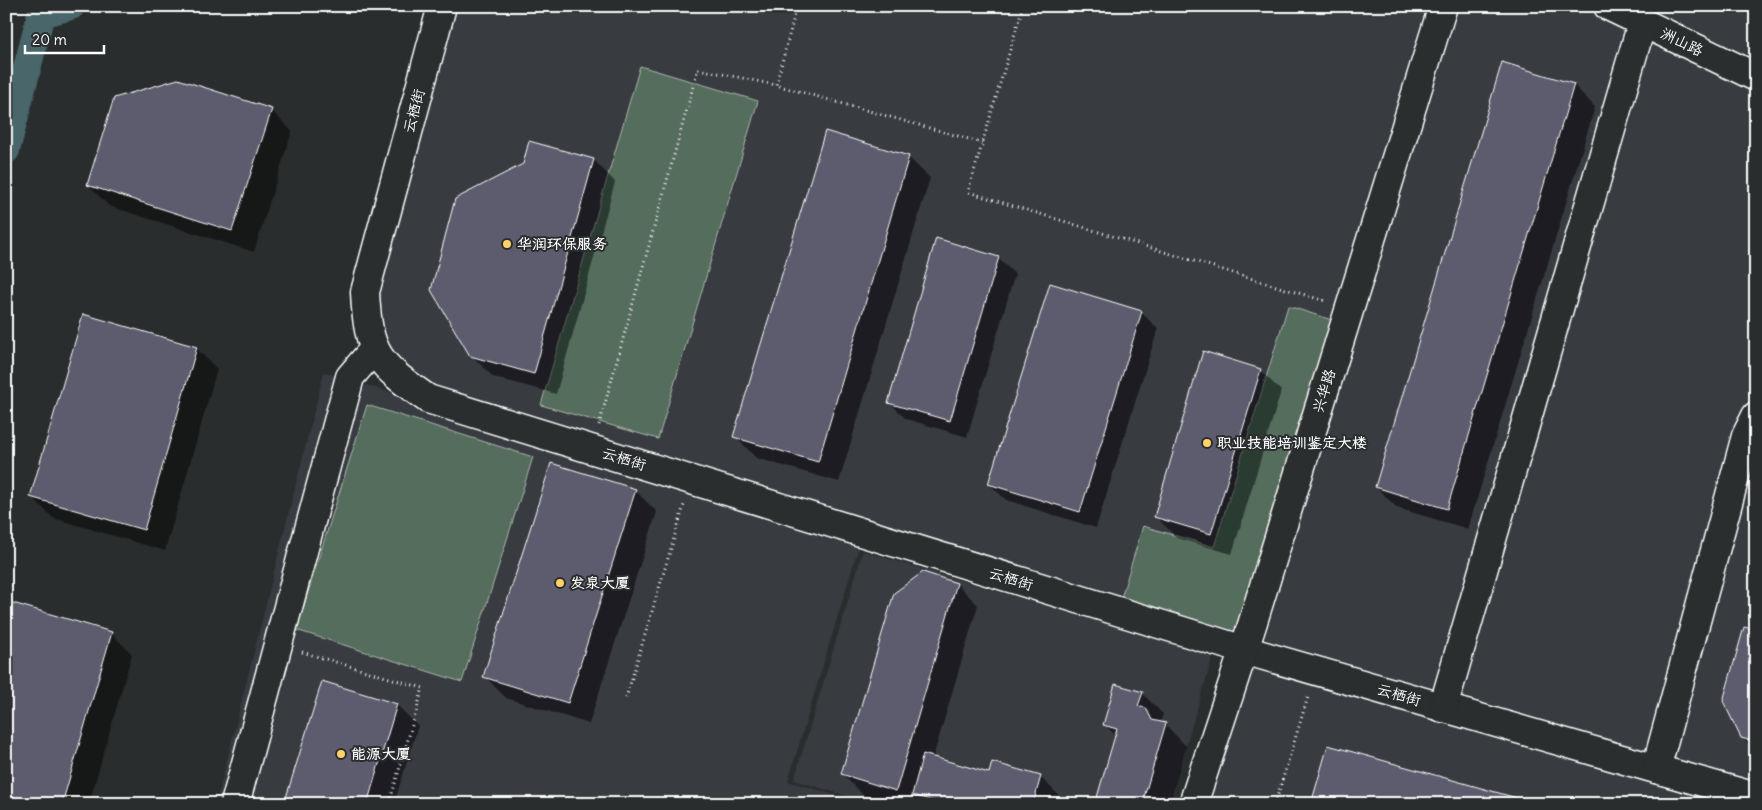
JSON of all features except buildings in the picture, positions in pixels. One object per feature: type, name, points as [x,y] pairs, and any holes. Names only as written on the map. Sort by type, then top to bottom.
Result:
[{"type":"street","name":"云栖街","points":[[442,6],[365,292],[367,321],[374,349],[392,375],[428,399],[1244,650],[1756,797]]},
{"type":"street","name":"兴华路","points":[[1193,804],[1244,650],[1443,6]]},
{"type":"street","name":"洲山路","points":[[1608,6],[1756,77]]},
{"type":"street","points":[[1443,708],[1642,23]]},
{"type":"street","points":[[235,804],[350,377],[374,349]]},
{"type":"street","points":[[1656,769],[1746,436],[1756,416]]},
{"type":"path","points":[[776,85],[798,6]]},
{"type":"path","points":[[1023,6],[968,192],[1350,308]]},
{"type":"path","points":[[592,450],[698,69],[776,85],[983,143]]},
{"type":"path","points":[[626,698],[691,480]]},
{"type":"path","points":[[278,645],[423,688],[389,804]]},
{"type":"path","points":[[1276,804],[1316,671]]},
{"type":"shaded area","points":[[450,6],[1756,6],[1756,796],[428,395],[377,343],[372,292]]},
{"type":"shaded area","points":[[324,372],[861,539],[788,781],[864,804],[216,804]]},
{"type":"shaded area","points":[[863,551],[1213,656],[1168,804],[873,804],[794,780]]},
{"type":"shaded area","points":[[1244,651],[1756,804],[1194,804]]},
{"type":"green space","points":[[640,66],[758,101],[658,439],[541,405]]},
{"type":"green space","points":[[1288,306],[1335,321],[1238,634],[1121,598],[1143,526],[1214,547]]},
{"type":"green space","points":[[367,405],[533,457],[462,682],[296,630]]},
{"type":"waterway","points":[[6,150],[41,14],[71,6]]},
{"type":"place","name":"华润环保服务","points":[[507,244]]},
{"type":"place","name":"职业技能培训鉴定大楼","points":[[1207,443]]},
{"type":"place","name":"发泉大厦","points":[[560,583]]},
{"type":"place","name":"能源大厦","points":[[341,754]]}]
